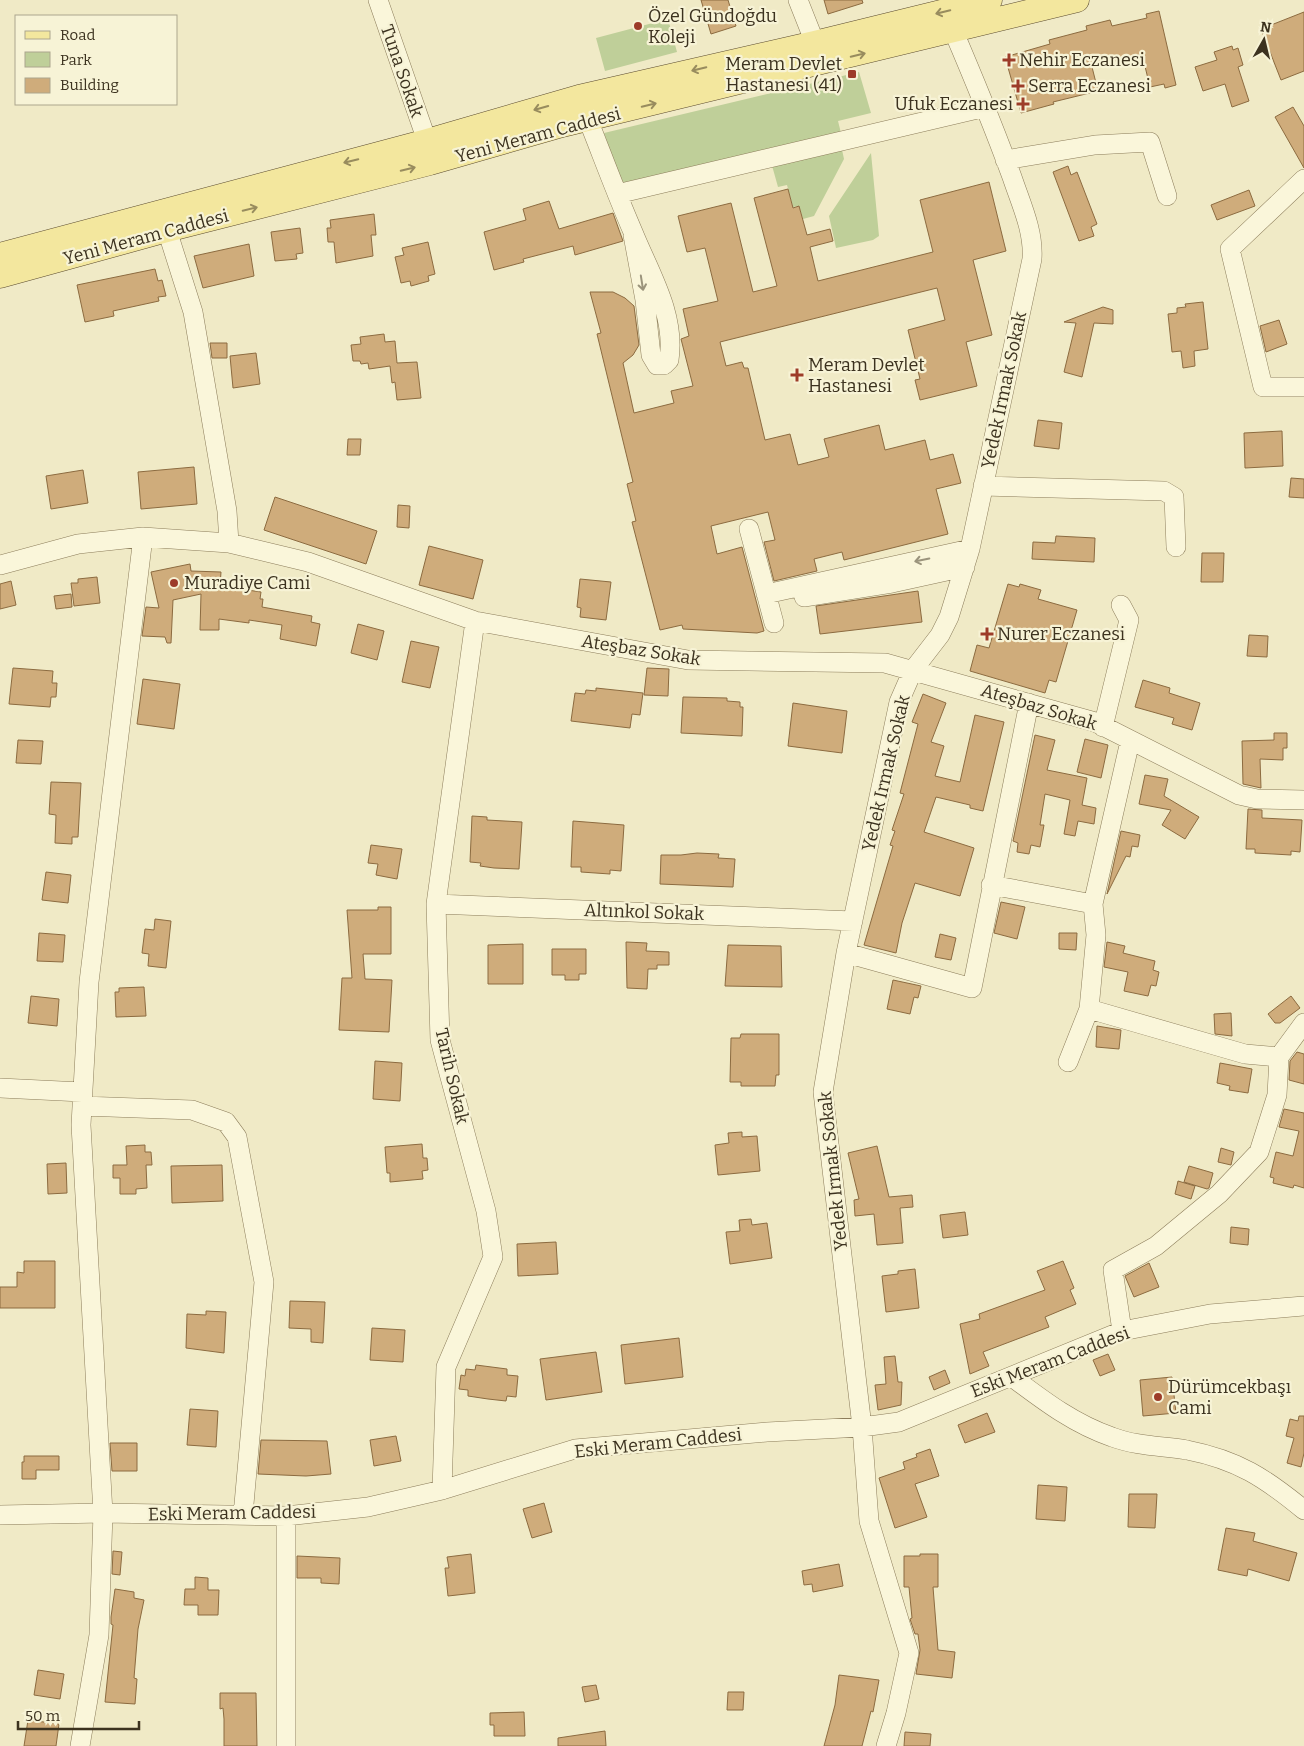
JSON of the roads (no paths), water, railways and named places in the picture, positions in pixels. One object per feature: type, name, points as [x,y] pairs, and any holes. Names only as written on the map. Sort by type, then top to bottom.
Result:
[{"type":"main road","name":"Yeni Meram Caddesi","points":[[0,255],[162,210],[427,142],[579,97],[815,43],[990,0]]},
{"type":"main road","name":"Yeni Meram Caddesi","points":[[0,276],[168,230],[430,164],[588,120],[1077,0]]},
{"type":"street","name":"Tuna Sokak","points":[[378,0],[427,142]]},
{"type":"street","points":[[798,0],[815,43]]},
{"type":"street","name":"Yedek Irmak Sokak","points":[[886,1746],[896,1714],[909,1653],[869,1521],[862,1427],[823,1092],[846,953],[899,702],[913,670],[940,635],[952,609],[968,558],[1033,247],[1027,222],[1006,160],[953,30]]},
{"type":"street","points":[[579,97],[633,235],[651,270],[661,300],[668,329],[670,353],[669,360],[664,365],[657,365],[651,355],[645,300],[633,235]]},
{"type":"street","points":[[618,194],[986,107]]},
{"type":"street","points":[[1006,160],[1095,145],[1150,142],[1167,196]]},
{"type":"street","points":[[1304,178],[1230,248],[1263,387],[1304,387]]},
{"type":"street","points":[[168,230],[193,312],[227,511],[229,543]]},
{"type":"street","points":[[983,486],[1164,491],[1174,497],[1176,547]]},
{"type":"street","points":[[749,529],[774,623]]},
{"type":"street","points":[[80,1746],[99,1635],[103,1514],[81,1125],[82,1099],[89,982],[143,536]]},
{"type":"street","name":"Ateşbaz Sokak","points":[[0,564],[78,544],[143,536],[229,543],[308,562],[475,621],[688,660],[885,663],[1029,703],[1103,727],[1239,795],[1257,799],[1304,800]]},
{"type":"street","points":[[767,598],[968,558]]},
{"type":"street","points":[[1103,727],[1129,620],[1121,605]]},
{"type":"street","name":"Tarih Sokak","points":[[442,1490],[446,1367],[493,1257],[486,1212],[440,1040],[436,904],[475,621]]},
{"type":"street","points":[[846,953],[972,988],[1029,703]]},
{"type":"street","points":[[1068,1062],[1089,1009],[1096,934],[1093,904],[1130,741]]},
{"type":"street","points":[[992,885],[1093,904]]},
{"type":"street","name":"Altınkol Sokak","points":[[436,904],[853,921]]},
{"type":"street","points":[[1089,1009],[1245,1054],[1279,1057]]},
{"type":"street","points":[[1122,1331],[1113,1270],[1163,1240],[1219,1194],[1259,1152],[1277,1095],[1279,1057],[1304,1023]]},
{"type":"street","points":[[0,1088],[82,1099],[192,1110],[226,1122],[237,1138],[264,1282],[243,1515]]},
{"type":"street","name":"Eski Meram Caddesi","points":[[0,1515],[286,1516],[368,1507],[442,1490],[575,1449],[767,1432],[862,1427],[899,1422],[1122,1331],[1210,1314],[1304,1306]]},
{"type":"street","points":[[1012,1377],[1055,1410],[1084,1426],[1114,1438],[1188,1450],[1242,1466],[1270,1482],[1304,1510]]},
{"type":"street","points":[[286,1516],[286,1746]]},
{"type":"place","name":"Özel Gündoğdu Koleji","points":[[638,26]]},
{"type":"place","name":"Nehir Eczanesi","points":[[1009,60]]},
{"type":"place","name":"Meram Devlet Hastanesi (41)","points":[[852,74]]},
{"type":"place","name":"Serra Eczanesi","points":[[1018,86]]},
{"type":"place","name":"Ufuk Eczanesi","points":[[1023,104]]},
{"type":"place","name":"Meram Devlet Hastanesi","points":[[797,375]]},
{"type":"place","name":"Muradiye Cami","points":[[174,583]]},
{"type":"place","name":"Nurer Eczanesi","points":[[987,634]]},
{"type":"place","name":"Dürümcekbaşı Cami","points":[[1158,1397]]}]
